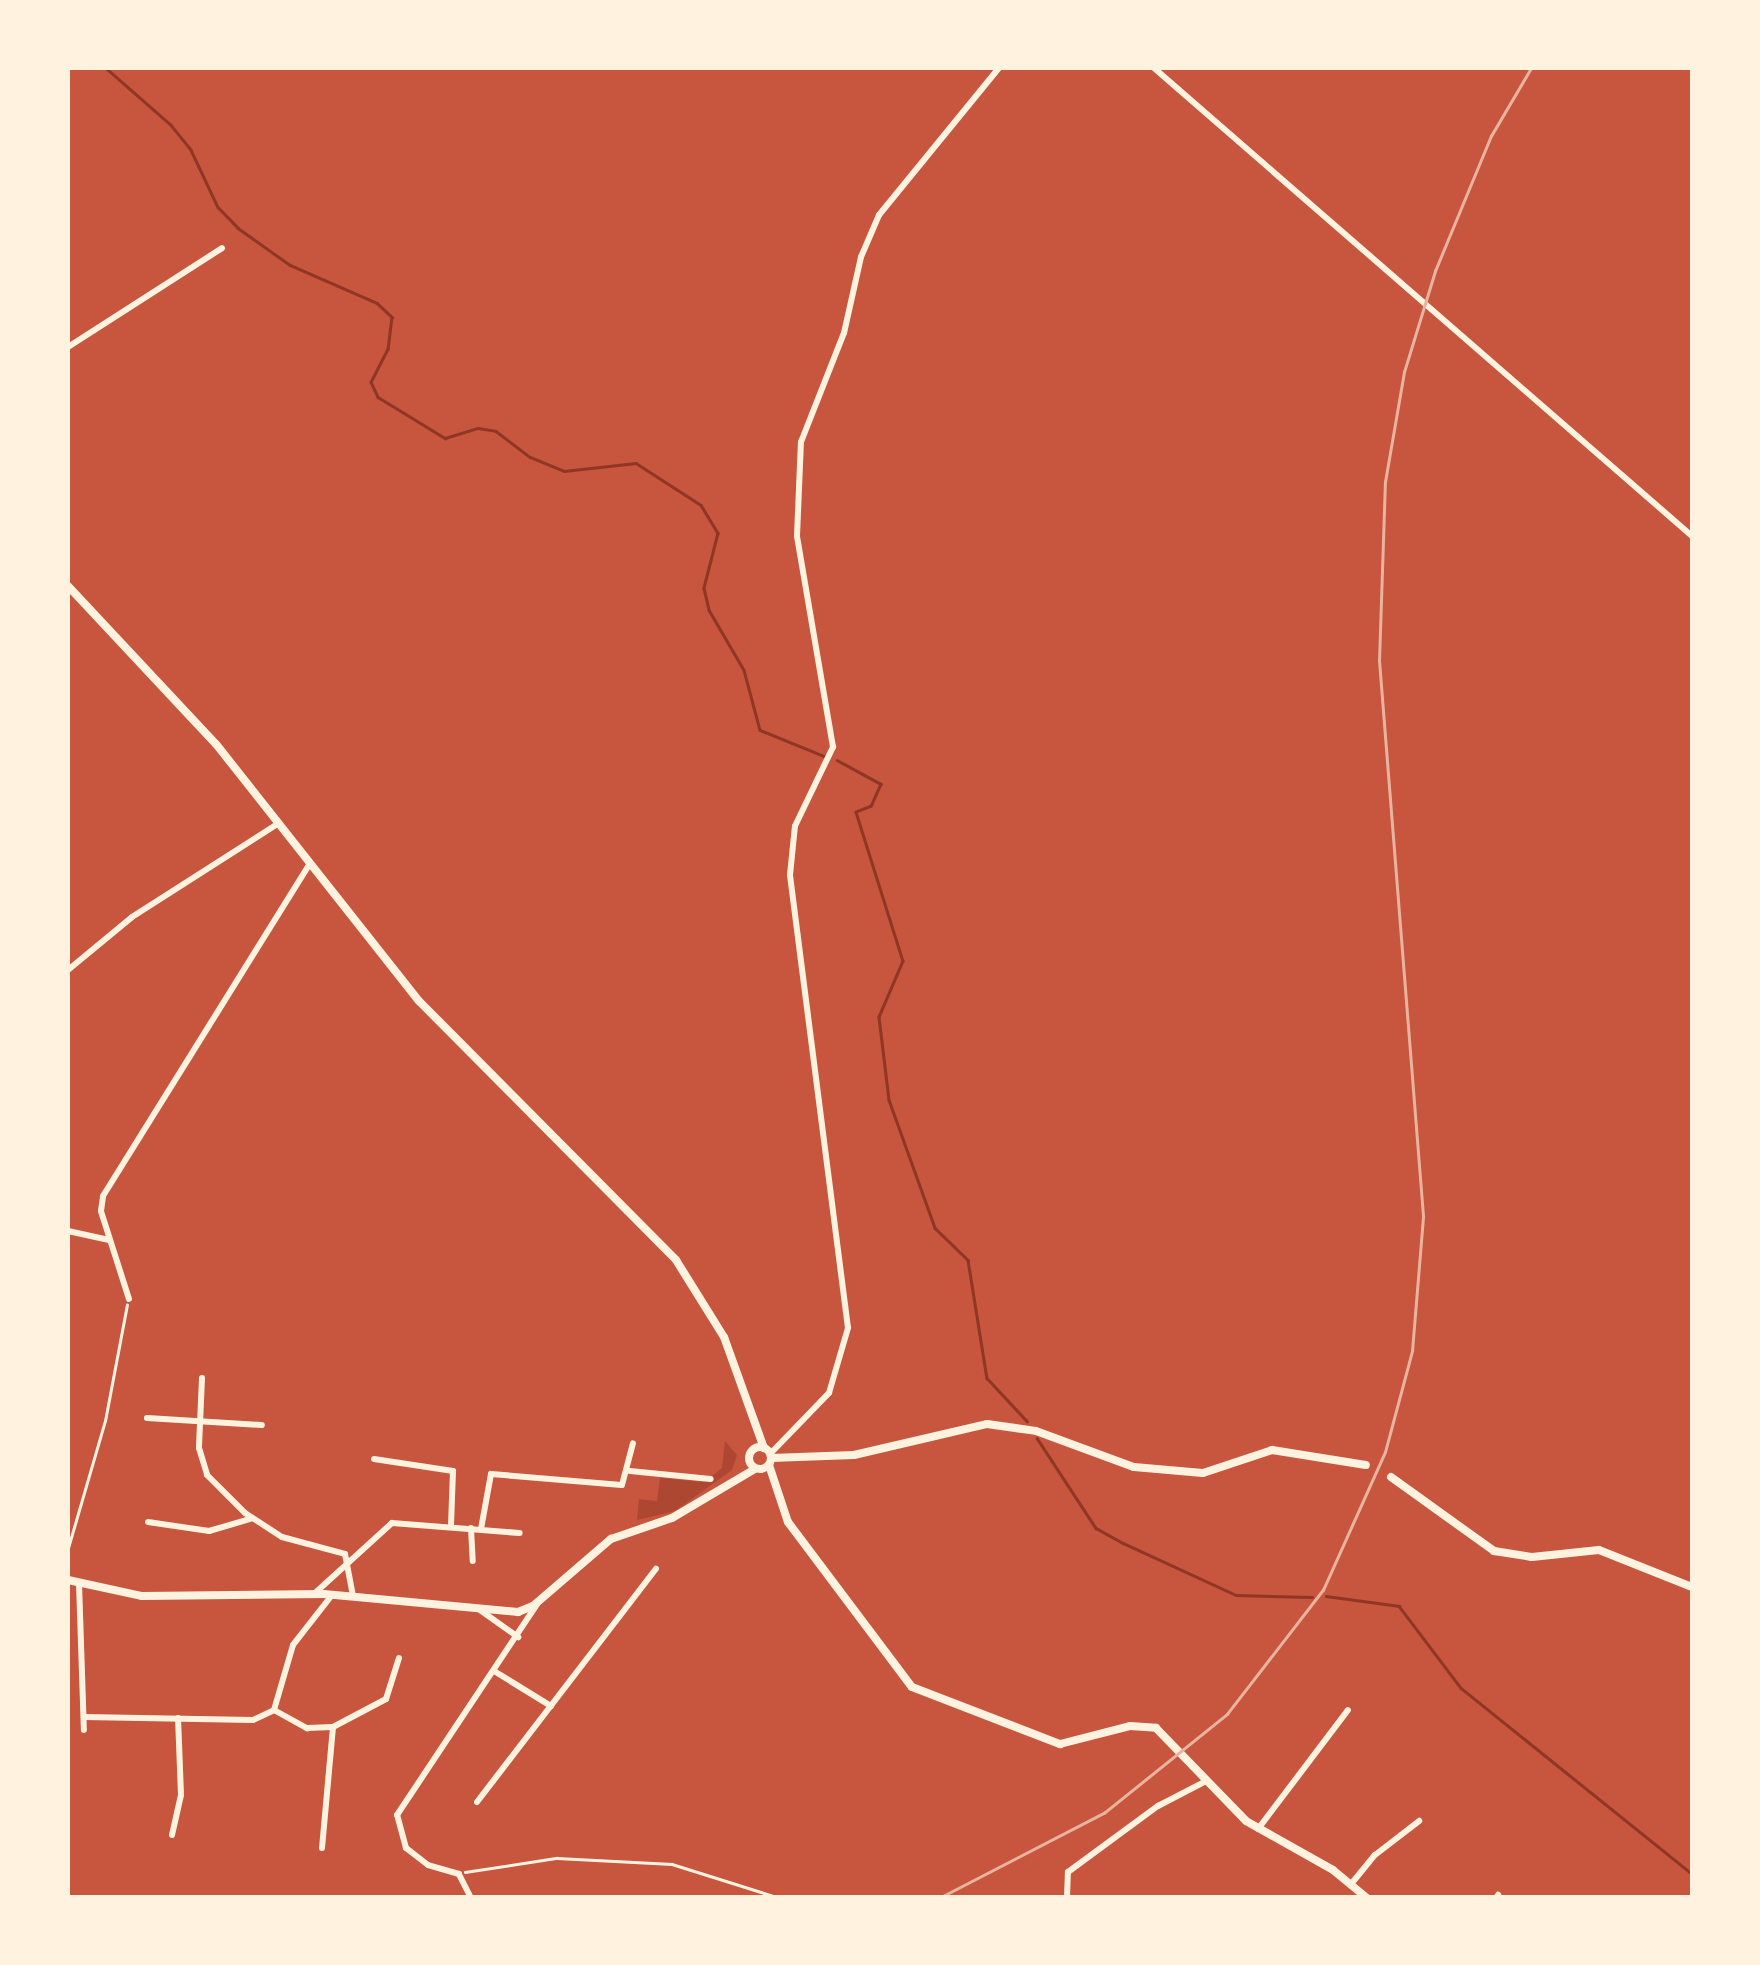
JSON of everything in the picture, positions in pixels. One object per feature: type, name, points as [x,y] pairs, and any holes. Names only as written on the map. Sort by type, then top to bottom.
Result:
[{"type":"street","points":[[68,1580],[148,1596],[314,1593],[518,1612],[538,1602],[608,1542],[677,1515],[754,1467],[831,1390],[848,1328],[790,880],[794,830],[833,747],[796,528],[800,442],[844,333],[861,258],[880,215],[999,68]]},
{"type":"street","points":[[1154,68],[1692,536]]},
{"type":"street","points":[[68,347],[222,248]]},
{"type":"street","points":[[68,586],[100,627],[203,728],[424,1007],[676,1260],[720,1328],[769,1456],[774,1491]]},
{"type":"street","points":[[68,970],[132,917],[279,823]]},
{"type":"street","points":[[128,1299],[101,1211],[105,1193],[310,863]]},
{"type":"street","points":[[68,1232],[110,1241]]},
{"type":"street","points":[[202,1378],[204,1470],[251,1518],[290,1541],[343,1552],[350,1562],[353,1596]]},
{"type":"street","points":[[147,1418],[262,1426]]},
{"type":"street","points":[[753,1449],[769,1456],[854,1454],[987,1424],[1036,1431],[1134,1468],[1203,1473],[1272,1450],[1366,1466]]},
{"type":"street","points":[[757,1427],[754,1467],[774,1491],[792,1527],[912,1688],[1060,1744],[1135,1726],[1170,1738],[1203,1777],[1258,1830],[1352,1883],[1362,1896]]},
{"type":"street","points":[[481,1529],[494,1473],[618,1486],[628,1482],[632,1443]]},
{"type":"street","points":[[374,1459],[453,1471],[451,1526]]},
{"type":"street","points":[[630,1471],[711,1479]]},
{"type":"street","points":[[1392,1477],[1494,1551],[1532,1557],[1592,1549],[1692,1587]]},
{"type":"street","points":[[148,1522],[209,1531],[251,1518]]},
{"type":"street","points":[[314,1593],[392,1523],[520,1532]]},
{"type":"street","points":[[470,1528],[473,1561]]},
{"type":"street","points":[[477,1802],[656,1569]]},
{"type":"street","points":[[79,1583],[84,1730]]},
{"type":"street","points":[[84,1716],[254,1720],[274,1710],[298,1636],[333,1594]]},
{"type":"street","points":[[470,1898],[458,1874],[409,1852],[397,1832],[398,1814],[538,1602]]},
{"type":"street","points":[[480,1610],[518,1637]]},
{"type":"street","points":[[274,1710],[307,1728],[333,1727],[386,1699],[398,1658]]},
{"type":"street","points":[[494,1671],[551,1706]]},
{"type":"street","points":[[1258,1830],[1348,1710]]},
{"type":"street","points":[[172,1835],[181,1795],[178,1718]]},
{"type":"street","points":[[322,1848],[333,1727]]},
{"type":"street","points":[[1067,1898],[1068,1872],[1203,1777]]},
{"type":"street","points":[[1352,1883],[1379,1850],[1419,1821]]},
{"type":"path","points":[[68,1548],[101,1437],[128,1299]]},
{"type":"path","points":[[458,1874],[550,1858],[672,1864],[780,1898]]},
{"type":"shaded area","points":[[725,1441],[737,1455],[732,1470],[675,1511],[637,1520],[639,1499],[657,1501],[660,1478],[704,1482],[722,1468]]},
{"type":"waterway","points":[[106,68],[171,125],[191,150],[218,207],[238,228],[290,265],[377,303],[392,317],[388,349],[371,382],[378,397],[445,438],[478,428],[496,431],[530,457],[564,471],[636,463],[701,505],[718,533],[704,588],[709,610],[744,670],[760,730],[824,756]]},
{"type":"waterway","points":[[837,760],[881,784],[871,806],[856,812],[903,961],[879,1017],[889,1100],[935,1228],[968,1260],[987,1378],[1027,1421]]},
{"type":"waterway","points":[[1037,1438],[1096,1528],[1236,1595],[1312,1597]]},
{"type":"waterway","points":[[1326,1596],[1399,1606],[1461,1688],[1692,1874]]},
{"type":"railway","points":[[939,1898],[1104,1813],[1227,1714],[1323,1590],[1385,1452],[1412,1351],[1423,1216],[1379,661],[1385,482],[1404,372],[1435,271],[1491,136],[1531,68]]}]
